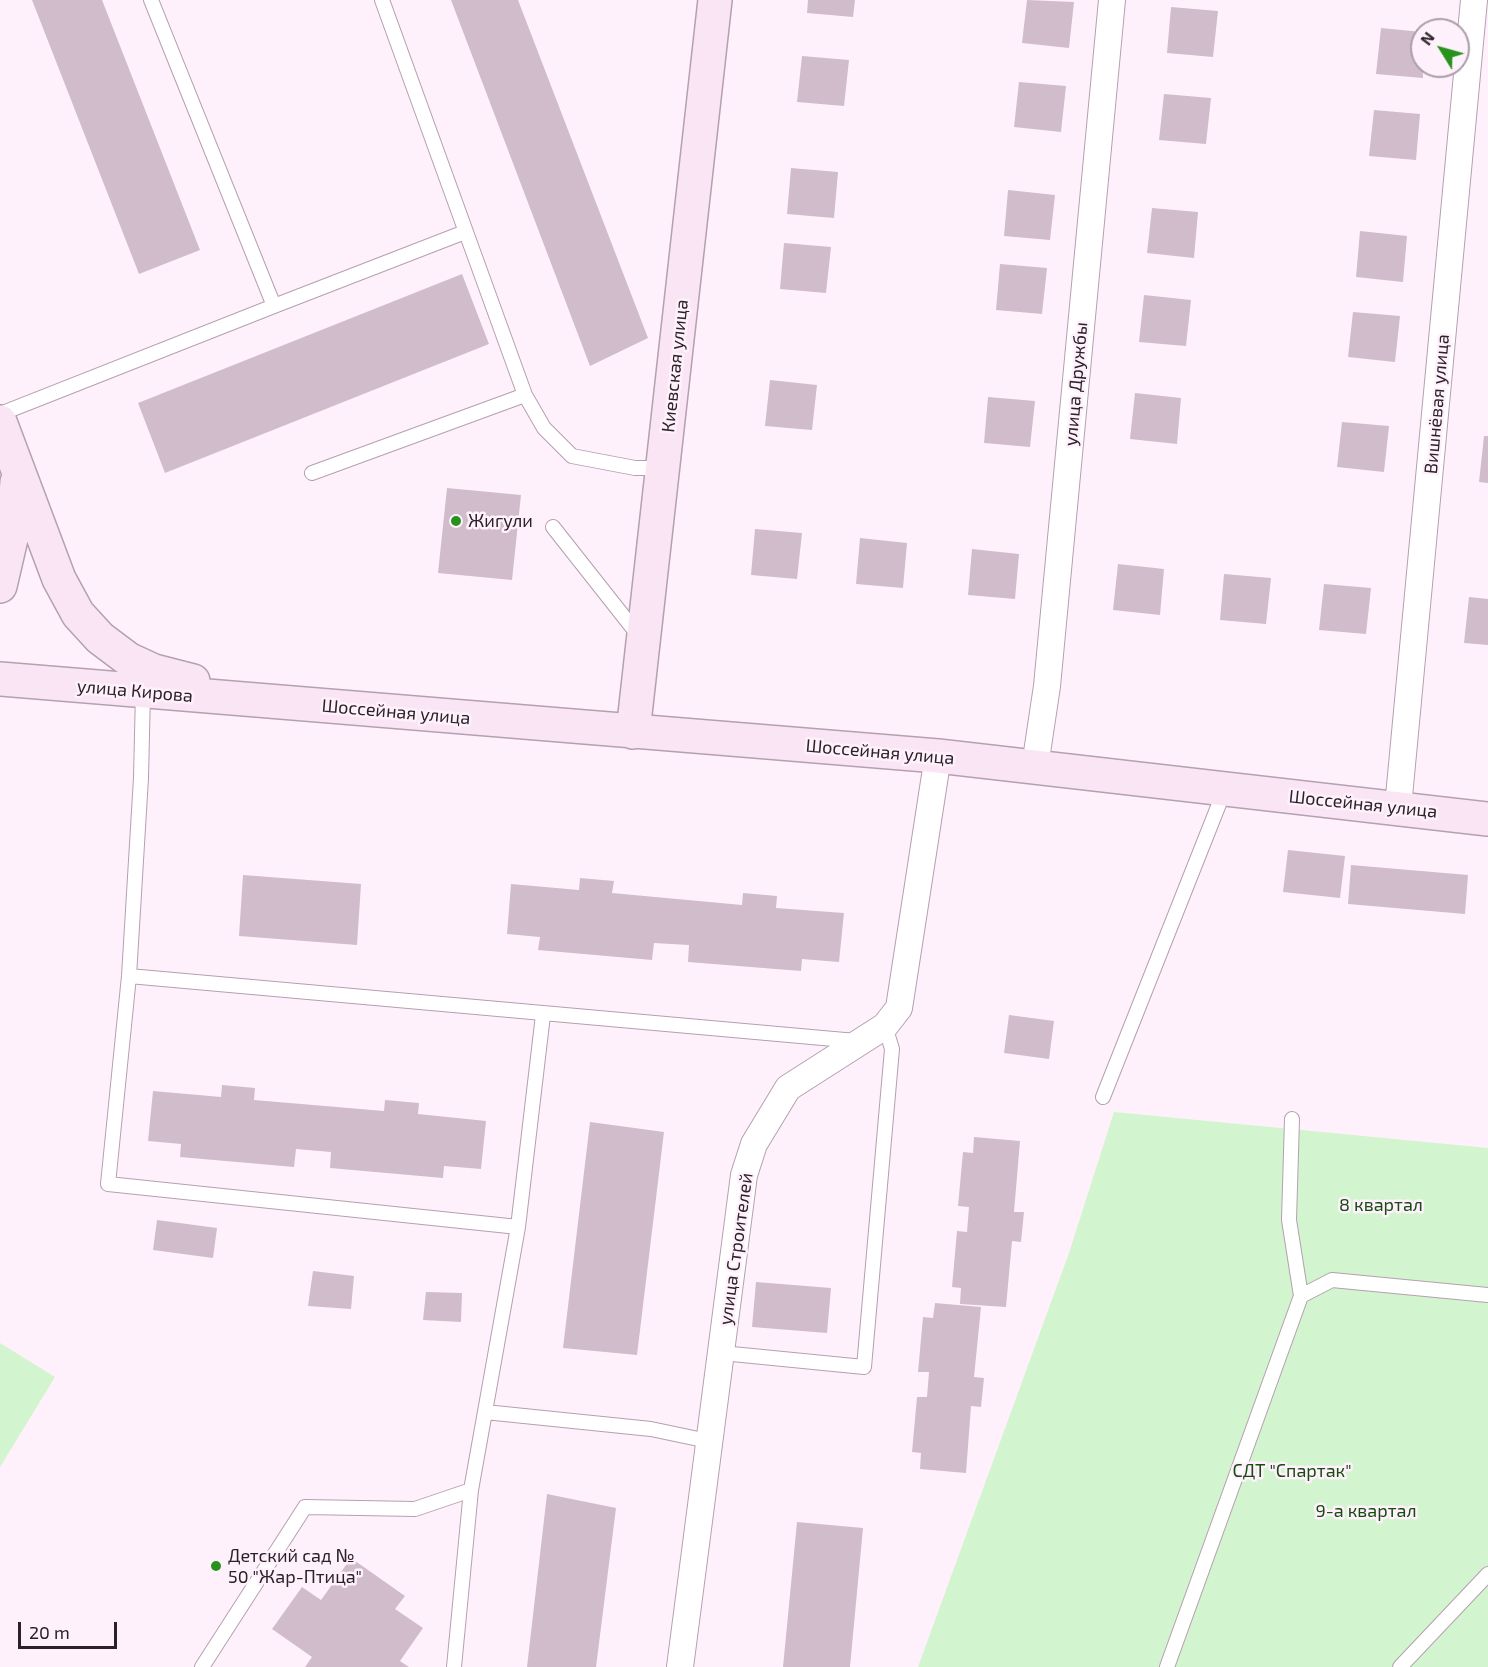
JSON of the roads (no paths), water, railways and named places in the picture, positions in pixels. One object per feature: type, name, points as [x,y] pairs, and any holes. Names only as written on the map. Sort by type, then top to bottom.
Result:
[{"type":"main road","name":"Киевская улица","points":[[633,732],[715,0]]},
{"type":"main road","points":[[0,422],[59,579],[78,614],[100,639],[128,659],[154,671],[271,702]]},
{"type":"main road","points":[[0,586],[13,530],[18,472]]},
{"type":"main road","name":"улица Кирова","points":[[0,679],[143,693],[271,702]]},
{"type":"main road","name":"Шоссейная улица","points":[[271,702],[938,756],[1488,819]]},
{"type":"street","name":"улица Дружбы","points":[[1035,766],[1047,686],[1112,0]]},
{"type":"street","name":"Вишнёвая улица","points":[[1398,807],[1474,0]]},
{"type":"street","points":[[885,1026],[899,1008],[938,756]]},
{"type":"street","name":"улица Строителей","points":[[680,1667],[744,1175],[754,1144],[788,1088],[857,1041],[885,1026]]},
{"type":"lane","points":[[151,0],[273,306]]},
{"type":"lane","points":[[382,0],[525,395],[544,428],[572,456],[635,468],[663,468]]},
{"type":"lane","points":[[0,422],[273,306],[465,232]]},
{"type":"lane","points":[[312,473],[525,395]]},
{"type":"lane","points":[[553,527],[644,642]]},
{"type":"lane","points":[[143,693],[141,778],[129,976],[108,1185],[518,1227]]},
{"type":"lane","points":[[1103,1097],[1225,789]]},
{"type":"lane","points":[[129,976],[543,1015],[857,1041]]},
{"type":"lane","points":[[454,1667],[471,1490],[518,1227],[543,1015]]},
{"type":"lane","points":[[722,1353],[864,1367],[892,1050],[885,1026]]},
{"type":"lane","points":[[1167,1667],[1301,1296],[1289,1220],[1292,1119]]},
{"type":"lane","points":[[1301,1296],[1332,1280],[1488,1295]]},
{"type":"lane","points":[[485,1412],[651,1429],[708,1441]]},
{"type":"lane","points":[[202,1667],[305,1507],[415,1509],[471,1490]]},
{"type":"lane","points":[[1400,1667],[1488,1574]]},
{"type":"place","name":"Жигули","points":[[456,521]]},
{"type":"place","name":"Детский сад № 50 \"Жар-Птица\"","points":[[216,1566]]},
{"type":"park label","name":"8 квартал","points":[[1381,1205]]},
{"type":"park label","name":"СДТ \"Спартак\"","points":[[1292,1471]]},
{"type":"park label","name":"9-а квартал","points":[[1366,1511]]}]
